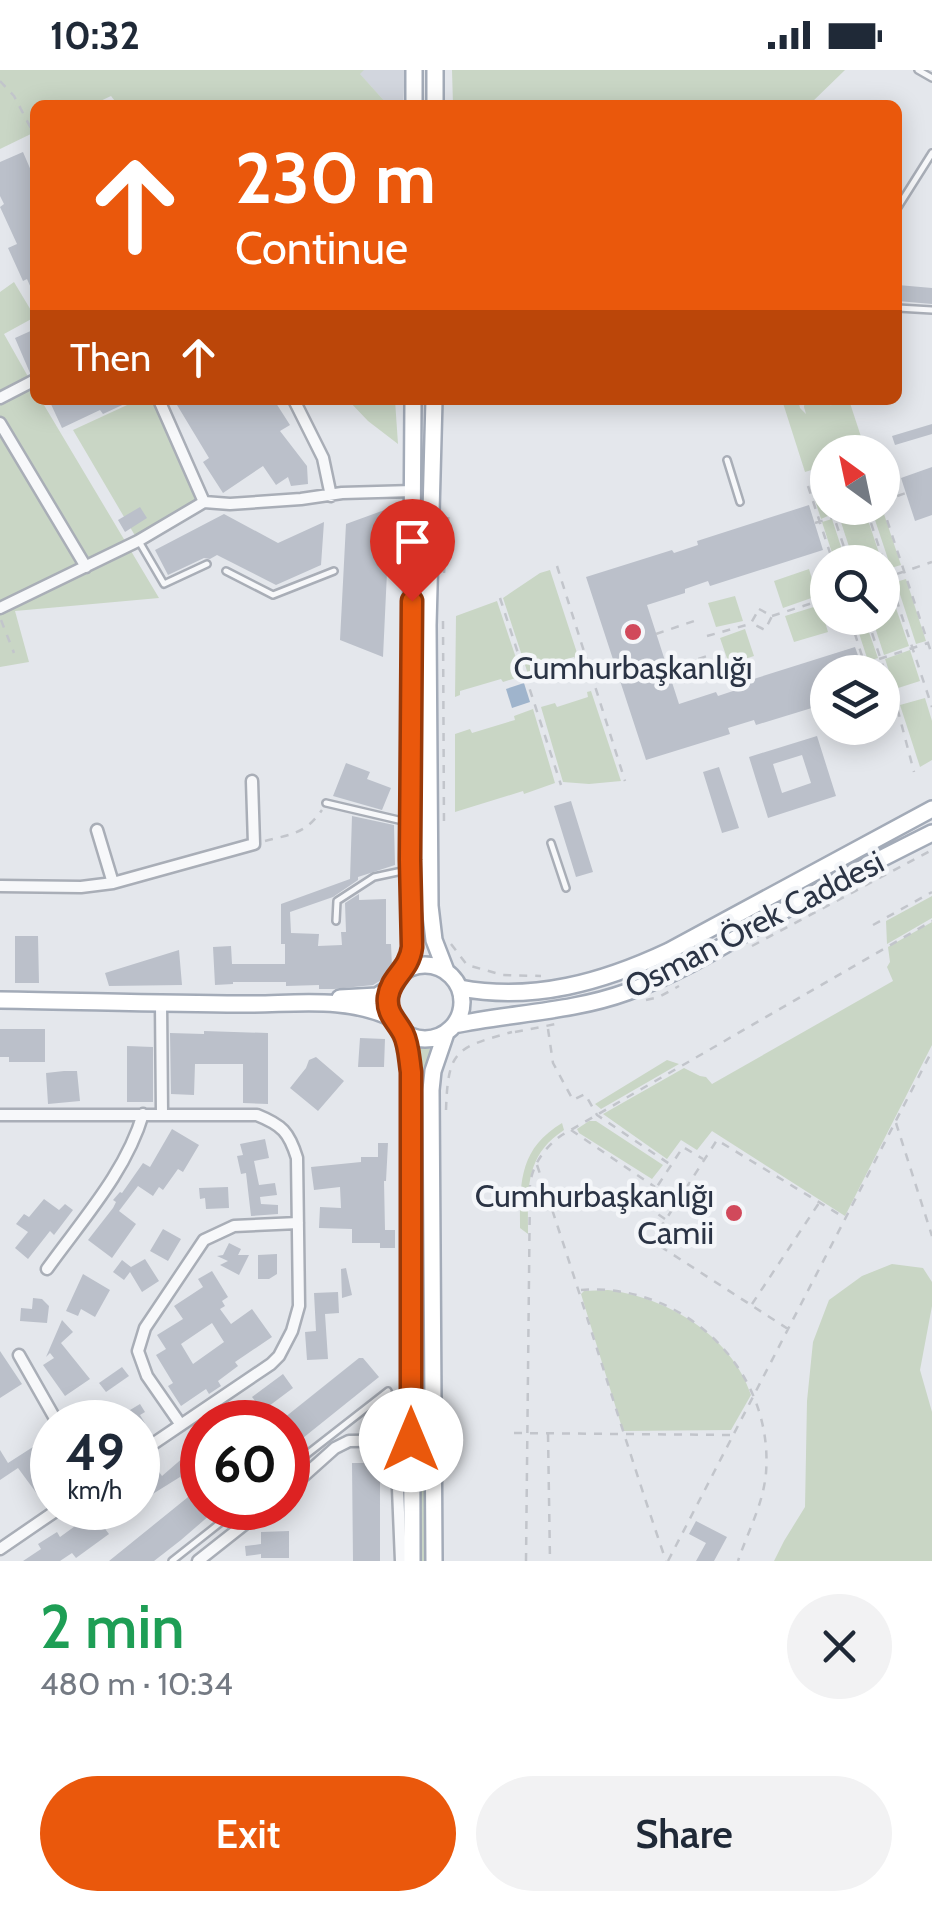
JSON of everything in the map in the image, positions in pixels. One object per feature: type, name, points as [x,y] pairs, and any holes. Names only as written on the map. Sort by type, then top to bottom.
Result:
[{"type":"main road","points":[[414,70],[414,100]]},
{"type":"main road","points":[[434,70],[435,100]]},
{"type":"main road","points":[[0,1000],[316,1002],[377,996],[404,972],[410,958],[413,405]]},
{"type":"main road","points":[[434,405],[428,625],[430,906],[434,940],[446,971],[460,988],[462,1007],[433,1071],[431,1090],[434,1561]]},
{"type":"main road","name":"Osman Örek Caddesi","points":[[460,988],[480,992],[544,991],[598,980],[632,968],[932,810]]},
{"type":"main road","name":"Osman Örek Caddesi","points":[[450,1029],[507,1014],[573,1006],[626,993],[681,969],[811,895],[932,833]]},
{"type":"main road","points":[[404,972],[420,965],[446,971]]},
{"type":"main road","points":[[391,987],[388,1002],[410,1054],[411,1072],[404,1440],[412,1561]]},
{"type":"main road","points":[[316,1002],[378,1012],[419,1038],[438,1037],[450,1029]]},
{"type":"street","points":[[0,398],[30,383]]},
{"type":"street","points":[[161,405],[204,502]]},
{"type":"street","points":[[296,405],[322,458],[331,496]]},
{"type":"street","points":[[0,423],[86,568]]},
{"type":"street","points":[[0,608],[86,568],[204,502],[230,504],[342,493],[413,491]]},
{"type":"street","points":[[0,886],[82,888],[254,844],[252,781]]},
{"type":"street","points":[[97,830],[113,882]]},
{"type":"street","points":[[161,1003],[162,1114]]},
{"type":"street","points":[[47,1269],[118,1170],[143,1114]]},
{"type":"street","points":[[0,1115],[257,1115],[277,1123],[291,1138],[297,1158],[299,1306],[292,1331],[280,1356],[217,1400]]},
{"type":"street","points":[[180,1424],[148,1376],[138,1351],[145,1328],[204,1240],[234,1226],[298,1224]]},
{"type":"street","points":[[19,1354],[45,1400]]},
{"type":"street","points":[[401,1561],[404,1440]]},
{"type":"street","points":[[310,1469],[349,1441],[433,1440]]},
{"type":"street","points":[[2,1543],[30,1526]]},
{"type":"street","points":[[198,1561],[237,1530]]},
{"type":"lane","points":[[918,70],[932,78]]},
{"type":"lane","points":[[902,201],[932,153]]},
{"type":"lane","points":[[902,308],[932,310]]},
{"type":"lane","points":[[727,460],[740,502]]},
{"type":"lane","points":[[138,540],[164,584],[207,564]]},
{"type":"lane","points":[[226,571],[273,595],[334,571]]},
{"type":"lane","points":[[326,802],[410,822]]},
{"type":"lane","points":[[552,842],[566,888]]},
{"type":"lane","points":[[336,921],[337,901],[374,877],[410,870]]},
{"type":"lane","points":[[310,1452],[388,1392]]},
{"type":"lane","points":[[172,1561],[211,1530]]},
{"type":"path","points":[[0,82],[14,96],[30,126]]},
{"type":"path","points":[[808,486],[810,494]]},
{"type":"path","points":[[900,496],[906,494]]},
{"type":"path","points":[[443,584],[450,510]]},
{"type":"path","points":[[890,525],[932,654]]},
{"type":"path","points":[[900,573],[932,562]]},
{"type":"path","points":[[556,566],[625,781]]},
{"type":"path","points":[[500,598],[561,785]]},
{"type":"path","points":[[706,636],[752,623],[764,630],[772,616],[810,604]]},
{"type":"path","points":[[752,623],[759,609],[772,616]]},
{"type":"path","points":[[900,610],[932,706]]},
{"type":"path","points":[[443,613],[444,835]]},
{"type":"path","points":[[0,618],[14,653]]},
{"type":"path","points":[[656,634],[700,619]]},
{"type":"path","points":[[891,655],[928,643]]},
{"type":"path","points":[[668,669],[710,655]]},
{"type":"path","points":[[900,724],[914,772]]},
{"type":"path","points":[[254,844],[311,826],[326,802]]},
{"type":"path","points":[[873,925],[932,892]]},
{"type":"path","points":[[526,1561],[530,1184],[536,1164],[550,1144],[571,1130],[932,920]]},
{"type":"path","points":[[450,942],[467,965],[504,975],[550,976]]},
{"type":"path","points":[[547,1019],[552,1063],[573,1100],[585,1094],[597,1115],[671,1165]]},
{"type":"path","points":[[446,1118],[450,1064],[470,1044],[512,1032]]},
{"type":"path","points":[[667,1561],[932,1051]]},
{"type":"path","points":[[896,1121],[932,1236]]},
{"type":"path","points":[[571,1130],[656,1188]]},
{"type":"path","points":[[788,1330],[652,1241],[717,1140],[846,1219]]},
{"type":"path","points":[[666,1219],[645,1205],[683,1147],[704,1160]]},
{"type":"path","points":[[536,1164],[667,1561]]},
{"type":"path","points":[[751,1306],[820,1203]]},
{"type":"path","points":[[580,1290],[625,1291],[680,1312],[722,1346],[754,1394],[764,1435],[766,1476],[761,1504],[738,1561]]},
{"type":"path","points":[[514,1433],[733,1435]]},
{"type":"path","points":[[548,1434],[550,1561]]},
{"type":"shaded area","points":[[356,70],[405,70],[403,100],[383,100]]},
{"type":"green space","points":[[0,70],[364,70],[360,74],[383,100],[114,100],[111,96],[103,100],[30,100],[30,134],[0,149]]},
{"type":"green space","points":[[452,70],[845,70],[814,100],[453,100]]},
{"type":"green space","points":[[14,282],[30,309],[30,320],[4,334],[30,380],[30,405],[44,405],[159,598],[15,611],[29,662],[0,667],[0,292]]},
{"type":"green space","points":[[127,405],[161,405],[204,502],[137,539],[73,430]]},
{"type":"green space","points":[[353,405],[395,405],[398,444]]},
{"type":"green space","points":[[784,405],[799,405],[806,414],[804,405],[851,405],[860,435],[810,435],[810,470],[805,472]]},
{"type":"green space","points":[[823,525],[834,525],[840,545],[829,545]]},
{"type":"green space","points":[[842,525],[870,525],[876,545],[848,545]]},
{"type":"green space","points":[[877,525],[888,525],[894,545],[883,545]]},
{"type":"green space","points":[[809,569],[810,598],[783,608],[774,581]]},
{"type":"green space","points":[[550,570],[579,659],[574,657],[528,674],[503,598]]},
{"type":"green space","points":[[906,579],[926,641],[916,644],[900,594],[900,581]]},
{"type":"green space","points":[[735,596],[743,621],[716,627],[708,603]]},
{"type":"green space","points":[[497,601],[522,676],[460,691],[455,697],[456,616]]},
{"type":"green space","points":[[810,608],[810,635],[818,635],[794,642],[785,616]]},
{"type":"green space","points":[[900,620],[909,646],[884,655],[878,635],[900,635]]},
{"type":"green space","points":[[745,629],[754,656],[729,664],[720,638]]},
{"type":"green space","points":[[860,635],[870,635],[877,655],[866,655]]},
{"type":"green space","points":[[910,650],[920,681],[900,687],[900,655],[896,655]]},
{"type":"green space","points":[[591,691],[621,781],[563,782],[541,707],[555,703],[557,707],[588,697],[587,692]]},
{"type":"green space","points":[[925,698],[932,721],[932,760],[920,767],[900,705]]},
{"type":"green space","points":[[533,709],[555,783],[455,812],[455,734],[515,720],[514,716]]},
{"type":"green space","points":[[932,896],[932,918],[887,944],[886,921]]},
{"type":"green space","points":[[932,922],[932,1045],[845,1216],[712,1131],[697,1150],[681,1140],[667,1159],[603,1114],[684,1068],[706,1077],[712,1084],[893,981],[887,967],[888,947]]},
{"type":"green space","points":[[413,1047],[430,1049],[424,1138],[425,1370],[419,1397],[419,1129]]},
{"type":"green space","points":[[667,1060],[679,1064],[601,1109],[595,1104]]},
{"type":"green space","points":[[596,1121],[663,1165],[652,1179],[579,1133],[577,1129]]},
{"type":"green space","points":[[562,1123],[564,1130],[542,1151],[531,1176],[528,1234],[520,1228],[525,1168],[537,1144]]},
{"type":"green space","points":[[892,1264],[923,1268],[932,1282],[932,1306],[920,1370],[932,1412],[932,1561],[774,1561],[805,1507],[807,1401],[813,1342],[829,1300],[862,1276]]},
{"type":"green space","points":[[608,1290],[653,1301],[674,1311],[729,1354],[751,1395],[731,1430],[623,1431],[581,1294]]},
{"type":"green space","points":[[422,1453],[426,1454],[428,1561],[420,1561]]},
{"type":"water","points":[[524,683],[530,702],[512,708],[506,689]]},
{"type":"building","points":[[23,152],[30,168],[30,286],[27,279],[23,281],[8,248],[17,244],[0,207],[4,204],[0,196],[0,162]]},
{"type":"building","points":[[902,285],[932,288],[932,304],[902,301]]},
{"type":"building","points":[[30,331],[30,373],[15,338]]},
{"type":"building","points":[[51,405],[122,405],[103,414],[100,410],[62,428]]},
{"type":"building","points":[[177,405],[277,405],[290,425],[280,431],[307,466],[308,484],[291,486],[288,477],[276,485],[263,466],[223,493],[203,462],[209,458]]},
{"type":"building","points":[[932,424],[932,434],[900,444],[900,435],[895,435]]},
{"type":"building","points":[[932,467],[932,515],[915,521],[901,478]]},
{"type":"building","name":"Cumhurbaşkanlığı","points":[[809,505],[810,525],[815,525],[821,545],[810,545],[810,554],[710,586],[708,581],[647,605],[679,704],[716,692],[718,696],[742,688],[741,683],[810,661],[810,708],[756,725],[754,720],[728,728],[730,734],[646,760],[586,577],[672,550],[674,553],[698,545],[697,541]]},
{"type":"building","points":[[140,507],[147,518],[125,532],[118,520]]},
{"type":"building","points":[[390,508],[383,657],[340,640],[346,524]]},
{"type":"building","points":[[224,514],[278,543],[324,522],[321,565],[276,585],[217,555],[168,575],[155,550]]},
{"type":"building","name":"Cumhurbaşkanlığı","points":[[855,647],[858,655],[830,655]]},
{"type":"building","points":[[810,738],[810,745],[820,745],[836,796],[768,818],[749,757]],"holes":[[[802,755],[811,783],[782,793],[773,764]]]},
{"type":"building","points":[[346,763],[370,772],[367,779],[391,788],[382,810],[333,796]]},
{"type":"building","points":[[719,767],[739,828],[722,833],[703,772]]},
{"type":"building","points":[[571,801],[593,872],[576,877],[554,806]]},
{"type":"building","points":[[352,816],[394,825],[395,865],[358,877],[333,897],[290,912],[291,933],[319,934],[318,946],[342,945],[341,932],[346,932],[345,903],[359,894],[359,900],[386,899],[386,944],[391,944],[392,967],[383,979],[373,985],[334,989],[319,989],[319,985],[286,986],[286,982],[215,985],[213,947],[231,946],[232,964],[285,964],[281,904],[350,879]]},
{"type":"building","points":[[15,936],[38,936],[39,983],[15,983]]},
{"type":"building","points":[[179,950],[182,985],[109,986],[105,973]]},
{"type":"building","points":[[0,1029],[45,1029],[45,1062],[9,1062],[9,1057],[0,1057]]},
{"type":"building","points":[[170,1033],[268,1033],[268,1104],[243,1103],[243,1064],[195,1064],[194,1095],[171,1094]]},
{"type":"building","points":[[360,1038],[385,1039],[384,1067],[358,1067]]},
{"type":"building","points":[[127,1046],[153,1047],[153,1102],[127,1102]]},
{"type":"building","points":[[316,1057],[344,1081],[318,1111],[290,1088],[309,1060]]},
{"type":"building","points":[[77,1071],[80,1101],[48,1104],[46,1073]]},
{"type":"building","points":[[172,1129],[199,1145],[183,1172],[178,1169],[163,1190],[159,1187],[153,1196],[138,1186],[119,1211],[136,1224],[112,1258],[88,1240],[143,1163],[150,1167]]},
{"type":"building","points":[[265,1139],[269,1158],[254,1161],[259,1185],[275,1183],[277,1195],[260,1197],[261,1204],[278,1205],[278,1214],[251,1216],[246,1173],[241,1174],[237,1156],[243,1155],[240,1144]]},
{"type":"building","points":[[378,1143],[388,1143],[385,1230],[395,1230],[395,1248],[380,1248],[380,1243],[352,1243],[352,1229],[319,1228],[320,1207],[341,1208],[340,1187],[314,1190],[311,1167],[378,1157]]},
{"type":"building","points":[[228,1187],[229,1208],[206,1209],[199,1188]]},
{"type":"building","points":[[44,1199],[59,1210],[65,1204],[73,1210],[28,1259],[15,1248],[28,1232],[16,1224],[24,1214],[29,1217]]},
{"type":"building","points":[[163,1229],[181,1239],[168,1261],[150,1251]]},
{"type":"building","points":[[229,1243],[241,1249],[238,1255],[249,1255],[239,1275],[220,1265],[228,1261],[217,1256],[223,1255]]},
{"type":"building","points":[[277,1254],[277,1274],[258,1279],[258,1255]]},
{"type":"building","points":[[145,1259],[159,1281],[142,1292],[130,1272],[124,1280],[113,1272],[122,1260],[131,1267]]},
{"type":"building","points":[[346,1268],[352,1295],[342,1298],[341,1269]]},
{"type":"building","points":[[212,1271],[228,1297],[220,1309],[231,1324],[252,1309],[272,1337],[235,1362],[238,1366],[218,1381],[221,1386],[209,1394],[206,1389],[190,1400],[180,1400],[180,1404],[168,1386],[173,1383],[156,1355],[166,1349],[157,1335],[183,1319],[174,1306],[203,1287],[198,1279]],"holes":[[[212,1323],[224,1342],[193,1364],[181,1344]]]},
{"type":"building","points":[[83,1274],[110,1290],[95,1317],[81,1309],[78,1316],[66,1311]]},
{"type":"building","points":[[338,1292],[339,1313],[325,1314],[328,1359],[307,1360],[305,1332],[316,1331],[314,1293]]},
{"type":"building","points":[[33,1298],[42,1299],[49,1306],[47,1323],[20,1321],[21,1308],[32,1309]]},
{"type":"building","points":[[62,1320],[73,1332],[61,1343],[90,1379],[65,1396],[43,1365],[54,1358],[50,1353],[46,1357]]},
{"type":"building","points":[[0,1351],[22,1384],[0,1398]]},
{"type":"building","points":[[359,1358],[379,1377],[310,1432],[310,1400],[306,1400]]},
{"type":"building","points":[[122,1367],[129,1376],[106,1392],[99,1383]]},
{"type":"building","points":[[283,1374],[293,1388],[277,1400],[252,1397]]},
{"type":"building","points":[[30,1449],[30,1484],[18,1468],[0,1480],[0,1450],[8,1463]]},
{"type":"building","points":[[180,1460],[180,1477],[160,1489],[160,1473],[162,1476]]},
{"type":"building","points":[[352,1463],[380,1463],[380,1561],[353,1561]]},
{"type":"building","points":[[180,1504],[180,1530],[193,1530],[154,1561],[109,1561],[147,1530],[160,1530],[160,1520]]},
{"type":"building","points":[[696,1521],[727,1537],[714,1561],[696,1561],[706,1543],[689,1534]]},
{"type":"building","points":[[70,1530],[106,1530],[109,1534],[76,1558],[72,1553],[60,1561],[23,1561],[41,1549],[38,1544],[57,1532],[60,1537]]},
{"type":"building","points":[[289,1531],[289,1558],[246,1556],[245,1546],[261,1544],[261,1532]]},
{"type":"place","name":"Cumhurbaşkanlığı","points":[[633,632]]},
{"type":"place","name":"Cumhurbaşkanlığı Camii","points":[[734,1213]]},
{"type":"route","points":[[411,1440],[411,1072],[410,1054],[388,1002],[412,947],[412,601]]}]
